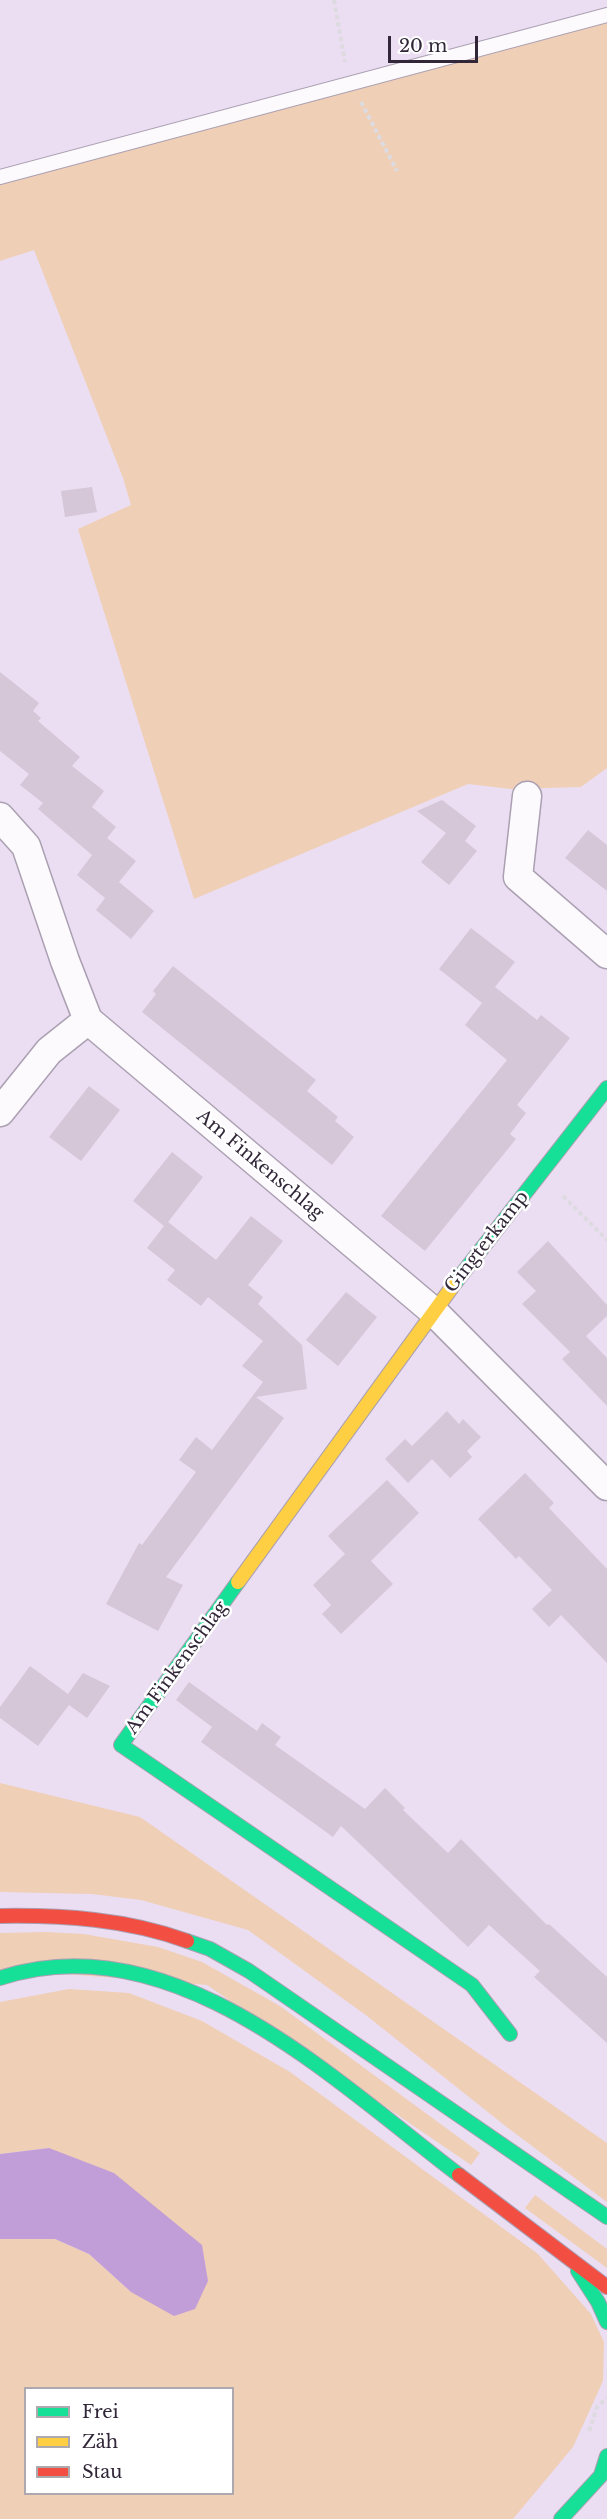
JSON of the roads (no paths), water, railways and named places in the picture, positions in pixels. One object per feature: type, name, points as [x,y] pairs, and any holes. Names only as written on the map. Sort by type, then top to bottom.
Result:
[{"type":"main road","name":"Gingterkamp","points":[[433,1311],[607,1088]]},
{"type":"main road","name":"Am Finkenschlag","points":[[433,1311],[121,1745],[472,1984],[510,2034]]},
{"type":"main road","points":[[0,1916],[34,1915],[94,1919],[151,1929],[205,1947],[249,1971],[607,2217]]},
{"type":"main road","points":[[0,1978],[57,1967],[121,1968],[151,1974],[197,1992],[283,2042],[607,2287]]},
{"type":"main road","points":[[562,2186],[607,2224]]},
{"type":"main road","points":[[570,2259],[598,2302],[607,2322]]},
{"type":"main road","points":[[561,2519],[604,2472],[607,2456]]},
{"type":"street","points":[[527,796],[519,878],[607,954]]},
{"type":"street","name":"Am Finkenschlag","points":[[0,817],[26,846],[64,961],[88,1020],[433,1311],[607,1486]]},
{"type":"street","points":[[0,1112],[49,1051],[88,1020]]},
{"type":"lane","points":[[0,177],[607,15]]}]
